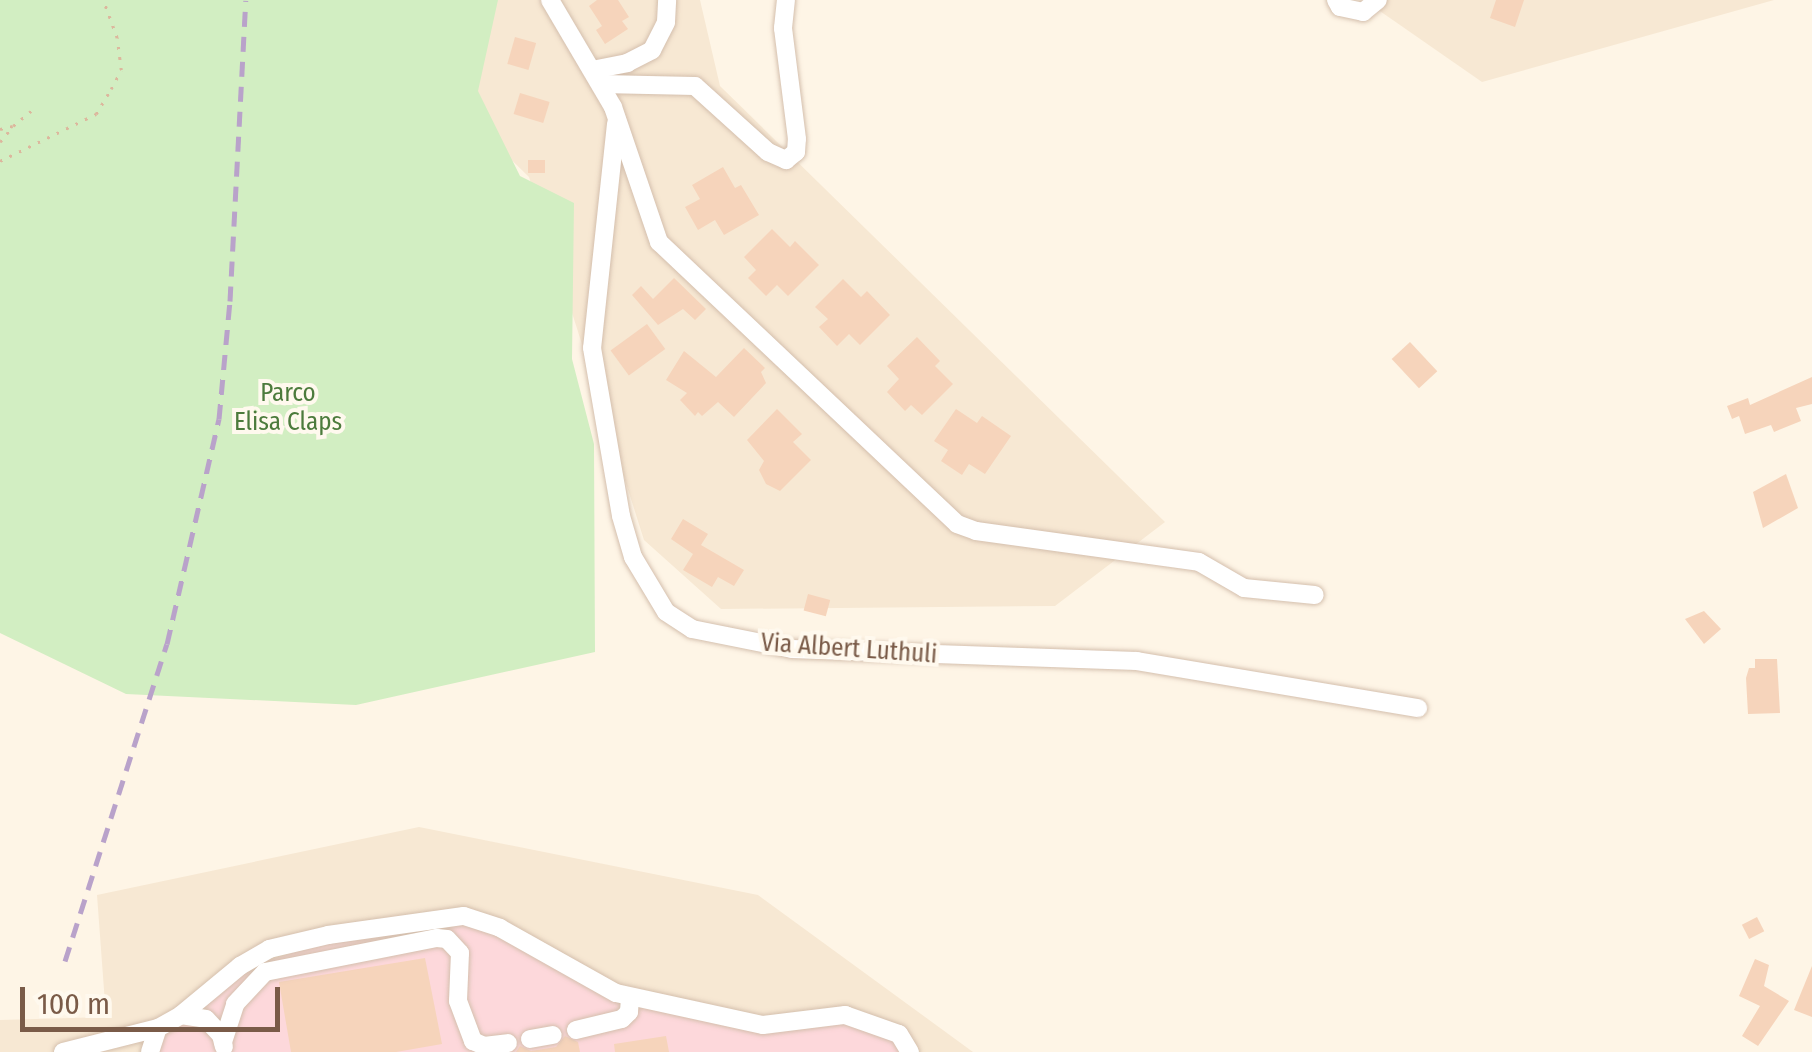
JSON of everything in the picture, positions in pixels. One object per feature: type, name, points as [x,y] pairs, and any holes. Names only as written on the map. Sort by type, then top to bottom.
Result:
[{"type":"street","name":"Via Albert Luthuli","points":[[550,0],[597,77],[652,229],[670,255],[964,528],[1199,562],[1244,588],[1314,595]]},
{"type":"street","points":[[597,77],[652,50],[666,22],[667,0]]},
{"type":"street","points":[[597,77],[696,86],[768,152],[786,160],[796,152],[798,138],[784,28],[786,0]]},
{"type":"street","points":[[1336,0],[1340,7],[1363,12],[1378,0]]},
{"type":"street","name":"Via Albert Luthuli","points":[[616,124],[592,348],[621,516],[633,558],[649,590],[666,612],[692,629],[792,650],[1137,661],[1418,708]]},
{"type":"street","points":[[63,1052],[158,1028],[269,949],[448,916],[484,921],[630,997],[762,1026],[845,1015],[899,1034],[910,1052]]},
{"type":"street","points":[[224,1047],[235,1004],[265,972],[437,938],[447,940],[460,953],[458,1001],[473,1040],[484,1046],[508,1043]]},
{"type":"street","points":[[576,1030],[622,1020],[629,1012],[630,997]]},
{"type":"street","points":[[181,1015],[206,1019],[224,1047]]},
{"type":"street","points":[[150,1052],[158,1028]]},
{"type":"street","points":[[530,1038],[554,1035]]},
{"type":"path","points":[[0,161],[96,114],[112,89],[122,70],[117,38],[103,0]]},
{"type":"path","points":[[0,142],[32,110]]},
{"type":"path","points":[[0,129],[13,126]]},
{"type":"shaded area","points":[[482,0],[700,0],[720,86],[1165,522],[1055,606],[721,609],[644,540],[529,177],[461,111]]},
{"type":"shaded area","points":[[1364,0],[1774,0],[1482,82]]},
{"type":"shaded area","points":[[419,827],[758,895],[973,1052],[0,1052],[0,1020],[106,1017],[97,895]]},
{"type":"shaded area","points":[[461,920],[622,992],[762,1026],[845,1015],[899,1035],[905,1052],[150,1052],[153,1038],[232,972],[324,943]]},
{"type":"green space","name":"Parco Elisa Claps","points":[[0,0],[498,0],[478,91],[520,176],[574,203],[572,359],[594,444],[595,652],[356,705],[126,694],[0,633]]},
{"type":"building","points":[[597,0],[618,0],[629,17],[622,21],[628,29],[605,44],[596,30],[602,26],[589,6]]},
{"type":"building","points":[[1496,0],[1524,0],[1515,27],[1490,18]]},
{"type":"building","points":[[515,37],[536,43],[528,70],[507,64]]},
{"type":"building","points":[[520,93],[550,102],[543,123],[514,114]]},
{"type":"building","points":[[528,160],[545,160],[545,173],[528,173]]},
{"type":"building","points":[[723,167],[735,188],[741,185],[759,215],[724,235],[715,220],[698,230],[685,207],[700,199],[692,185]]},
{"type":"building","points":[[772,229],[790,247],[795,241],[819,265],[788,296],[777,285],[766,296],[748,278],[756,270],[744,257]]},
{"type":"building","points":[[674,278],[706,309],[695,320],[683,309],[658,325],[632,295],[641,286],[653,299]]},
{"type":"building","points":[[843,279],[861,297],[867,291],[890,315],[860,345],[849,334],[837,346],[819,327],[828,319],[815,307]]},
{"type":"building","points":[[647,324],[665,349],[629,376],[611,350]]},
{"type":"building","points":[[917,337],[940,361],[935,366],[953,384],[922,415],[911,405],[905,411],[887,392],[899,379],[887,366]]},
{"type":"building","points":[[1410,342],[1437,371],[1419,388],[1392,359]]},
{"type":"building","points":[[744,348],[765,368],[761,372],[766,383],[734,417],[718,402],[702,416],[698,412],[695,416],[680,400],[687,393],[666,380],[684,351],[716,377]]},
{"type":"building","points":[[1812,377],[1812,404],[1796,408],[1801,421],[1774,432],[1771,425],[1745,434],[1739,416],[1732,419],[1727,406],[1748,398],[1750,405]]},
{"type":"building","points":[[777,409],[802,434],[793,442],[811,460],[780,491],[766,484],[759,470],[764,461],[747,440]]},
{"type":"building","points":[[956,409],[977,423],[982,416],[1011,436],[985,474],[969,464],[962,475],[941,461],[948,450],[934,441]]},
{"type":"building","points":[[1786,474],[1798,508],[1763,528],[1753,492]]},
{"type":"building","points":[[683,519],[708,534],[701,545],[744,570],[734,586],[718,577],[712,587],[683,570],[693,554],[671,539]]},
{"type":"building","points":[[808,594],[830,600],[826,616],[804,610]]},
{"type":"building","points":[[1704,611],[1721,629],[1704,644],[1685,619]]},
{"type":"building","points":[[1755,659],[1777,659],[1780,713],[1748,714],[1746,678],[1749,668],[1755,668]]},
{"type":"building","points":[[1757,917],[1764,931],[1749,939],[1742,925]]},
{"type":"building","points":[[425,958],[442,1044],[396,1052],[291,1052],[279,982]]},
{"type":"building","points":[[1755,959],[1769,965],[1764,986],[1789,1001],[1758,1046],[1742,1036],[1760,1006],[1739,996]]},
{"type":"building","points":[[1812,966],[1812,1017],[1794,1010]]},
{"type":"building","points":[[565,1036],[578,1042],[580,1052],[516,1052],[520,1046],[531,1051],[556,1047]]},
{"type":"building","points":[[666,1036],[669,1052],[615,1052],[614,1044]]},
{"type":"railway","points":[[65,961],[167,644],[219,419],[230,301],[246,0]]}]
